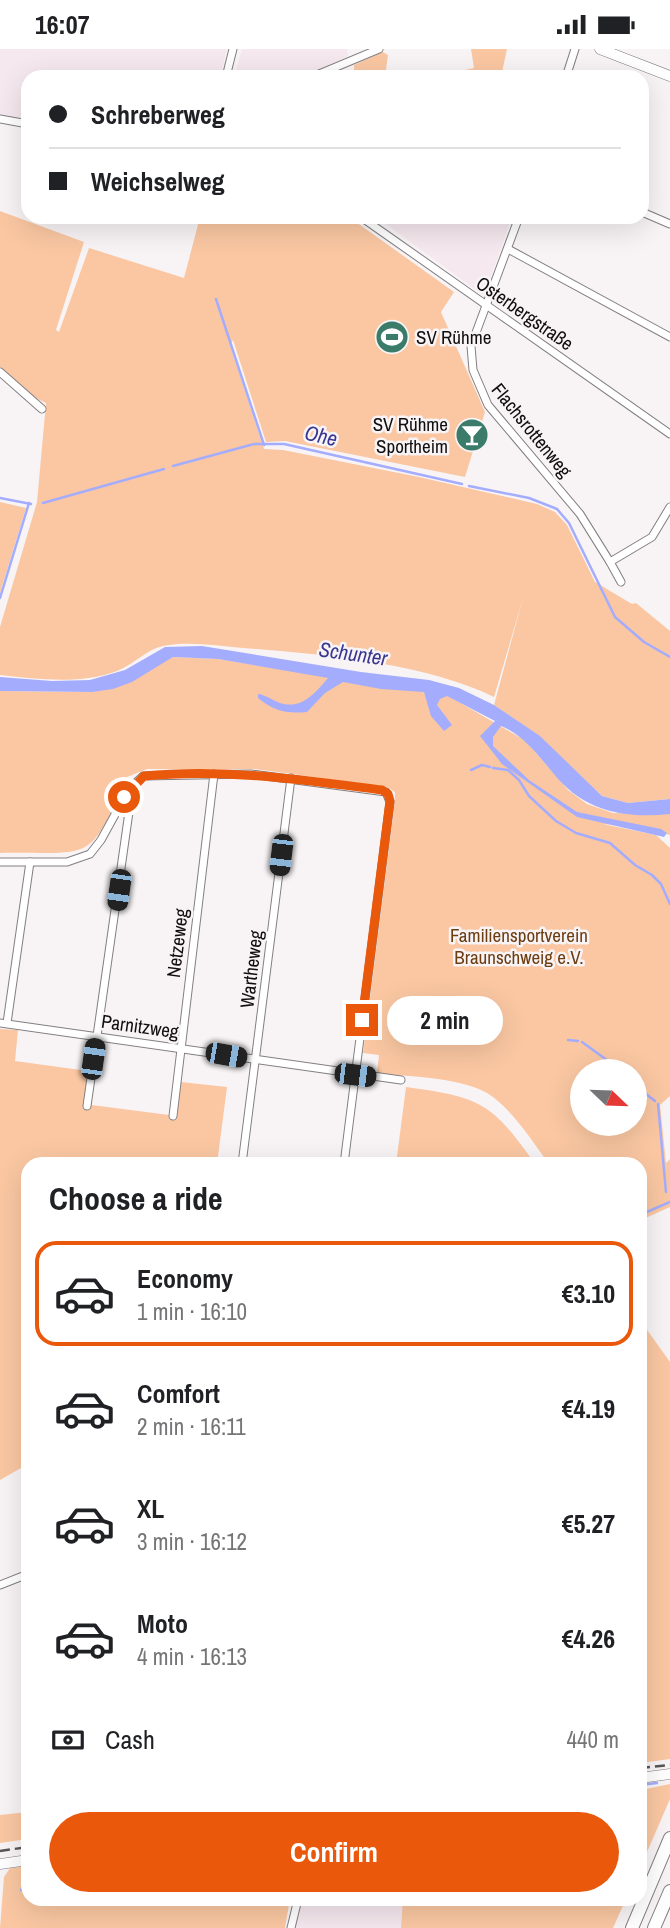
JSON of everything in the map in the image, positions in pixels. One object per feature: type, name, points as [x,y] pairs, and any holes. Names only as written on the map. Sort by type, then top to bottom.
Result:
[{"type":"highway","points":[[647,1892],[670,1837]]},
{"type":"highway","points":[[654,1928],[670,1891]]},
{"type":"highway","points":[[632,1928],[641,1906]]},
{"type":"main road","points":[[600,49],[670,76]]},
{"type":"main road","points":[[647,1777],[670,1774]]},
{"type":"main road","points":[[0,1864],[21,1861]]},
{"type":"street","points":[[228,70],[233,49]]},
{"type":"street","points":[[329,70],[379,49]]},
{"type":"street","points":[[568,70],[575,49]]},
{"type":"street","points":[[0,119],[21,123]]},
{"type":"street","points":[[649,215],[670,224]]},
{"type":"street","name":"Osterbergstraße","points":[[371,224],[670,433]]},
{"type":"street","name":"Flachsrottenweg","points":[[517,224],[470,351],[482,396],[580,514],[621,582]]},
{"type":"street","points":[[508,249],[670,337]]},
{"type":"street","points":[[0,372],[42,409]]},
{"type":"street","points":[[610,562],[652,537],[670,507]]},
{"type":"street","points":[[0,862],[72,862],[90,854],[133,784],[144,776],[214,774],[291,778],[382,790],[388,794],[390,801],[345,1157]]},
{"type":"street","name":"Netzeweg","points":[[173,1116],[214,774]]},
{"type":"street","name":"Wartheweg","points":[[243,1157],[291,778]]},
{"type":"street","points":[[87,1106],[133,784]]},
{"type":"street","points":[[4,1023],[30,862]]},
{"type":"street","name":"Parnitzweg","points":[[4,1023],[401,1080]]},
{"type":"street","points":[[0,1585],[21,1577]]},
{"type":"street","points":[[291,1928],[296,1906]]},
{"type":"shaded area","points":[[0,49],[227,49],[222,70],[21,70],[21,119],[0,115]]},
{"type":"shaded area","points":[[242,49],[347,49],[348,56],[317,70],[236,70]]},
{"type":"shaded area","points":[[386,224],[510,224],[484,296]]},
{"type":"shaded area","points":[[300,1906],[406,1906],[404,1928],[295,1928]]},
{"type":"green space","points":[[471,49],[507,49],[502,70],[465,70],[474,68]]},
{"type":"green space","points":[[383,52],[388,55],[386,70],[354,70],[354,65]]},
{"type":"green space","points":[[0,211],[21,219],[21,224],[35,224],[84,242],[56,330],[59,332],[89,248],[184,278],[198,224],[359,224],[454,292],[441,312],[485,412],[465,477],[285,441],[266,442],[233,340],[230,345],[264,449],[283,450],[419,477],[537,504],[555,512],[567,525],[595,582],[632,604],[636,603],[670,631],[670,799],[628,803],[602,796],[540,737],[494,705],[523,598],[494,697],[436,676],[372,662],[305,653],[193,644],[163,646],[117,671],[88,678],[59,680],[0,675],[0,627],[37,502],[46,403],[27,394],[0,367]]},
{"type":"green space","points":[[0,502],[26,508],[0,593]]},
{"type":"green space","name":"Familiensportverein Braunschweig e.V.","points":[[173,657],[218,659],[447,695],[526,741],[568,790],[587,804],[613,813],[670,814],[670,835],[636,826],[603,824],[656,835],[670,848],[670,1096],[660,1105],[666,1163],[670,1159],[670,1207],[647,1217],[647,1157],[544,1157],[509,1112],[482,1090],[438,1079],[377,1073],[379,1055],[363,1053],[395,800],[395,792],[387,787],[255,769],[147,769],[127,777],[104,827],[94,840],[83,848],[70,852],[0,853],[0,691],[92,692]]},
{"type":"green space","points":[[0,1029],[18,1030],[15,1061],[88,1071],[84,1104],[177,1116],[181,1082],[227,1087],[218,1157],[21,1157],[21,1468],[0,1480]]},
{"type":"green space","points":[[406,1087],[468,1099],[482,1106],[507,1127],[530,1157],[397,1157]]},
{"type":"green space","points":[[647,1330],[670,1362],[670,1759],[647,1762]]},
{"type":"green space","points":[[670,1784],[670,1799],[647,1852],[647,1789]]},
{"type":"green space","points":[[21,1813],[21,1840],[0,1843],[0,1815]]},
{"type":"green space","points":[[21,1867],[21,1906],[289,1906],[285,1928],[0,1928],[4,1877],[10,1868]]},
{"type":"green space","points":[[403,1906],[623,1906],[613,1928],[401,1928]]},
{"type":"water","points":[[202,646],[361,672],[429,680],[459,688],[494,705],[540,736],[602,796],[628,803],[670,799],[670,814],[621,813],[591,804],[565,786],[523,740],[501,726],[493,737],[493,746],[529,780],[577,812],[661,829],[667,833],[664,837],[577,817],[502,764],[480,736],[495,721],[447,696],[440,699],[437,705],[452,725],[444,731],[431,716],[424,692],[381,689],[343,682],[325,693],[307,712],[286,712],[269,706],[258,698],[258,694],[280,703],[295,704],[307,699],[328,678],[218,659],[173,657],[132,682],[113,689],[92,692],[0,691],[0,677],[52,681],[90,680],[125,670],[165,647]]},
{"type":"waterway","points":[[216,299],[264,445]]},
{"type":"waterway","name":"Ohe","points":[[173,466],[254,444],[284,444],[462,484]]},
{"type":"waterway","name":"Ohe","points":[[43,503],[164,469]]},
{"type":"waterway","name":"Ohe","points":[[469,486],[529,498],[557,509],[569,523],[615,617],[644,642],[670,657]]},
{"type":"waterway","name":"Ohe","points":[[0,498],[31,504]]},
{"type":"waterway","points":[[0,598],[29,503]]},
{"type":"waterway","points":[[471,770],[482,765],[490,767]]},
{"type":"waterway","points":[[493,768],[508,770],[519,780],[529,796],[556,821],[576,833],[610,843],[635,865],[652,875],[661,884],[670,904]]},
{"type":"waterway","points":[[568,1040],[578,1041]]},
{"type":"waterway","points":[[582,1042],[605,1059]]},
{"type":"waterway","points":[[648,1096],[655,1101]]},
{"type":"waterway","points":[[658,1104],[666,1192]]},
{"type":"waterway","points":[[647,1212],[670,1202]]},
{"type":"waterway","points":[[647,1784],[657,1783]]},
{"type":"railway","points":[[647,1767],[670,1765]]},
{"type":"railway","points":[[0,1851],[21,1848]]},
{"type":"place","name":"SV Rühme","points":[[392,337]]},
{"type":"place","name":"SV Rühme Sportheim","points":[[472,435]]},
{"type":"route","points":[[124,797],[133,784],[144,776],[171,775],[251,774],[386,792],[390,801],[362,1020]]},
{"type":"water label","name":"Schunter","points":[[353,654]]}]
